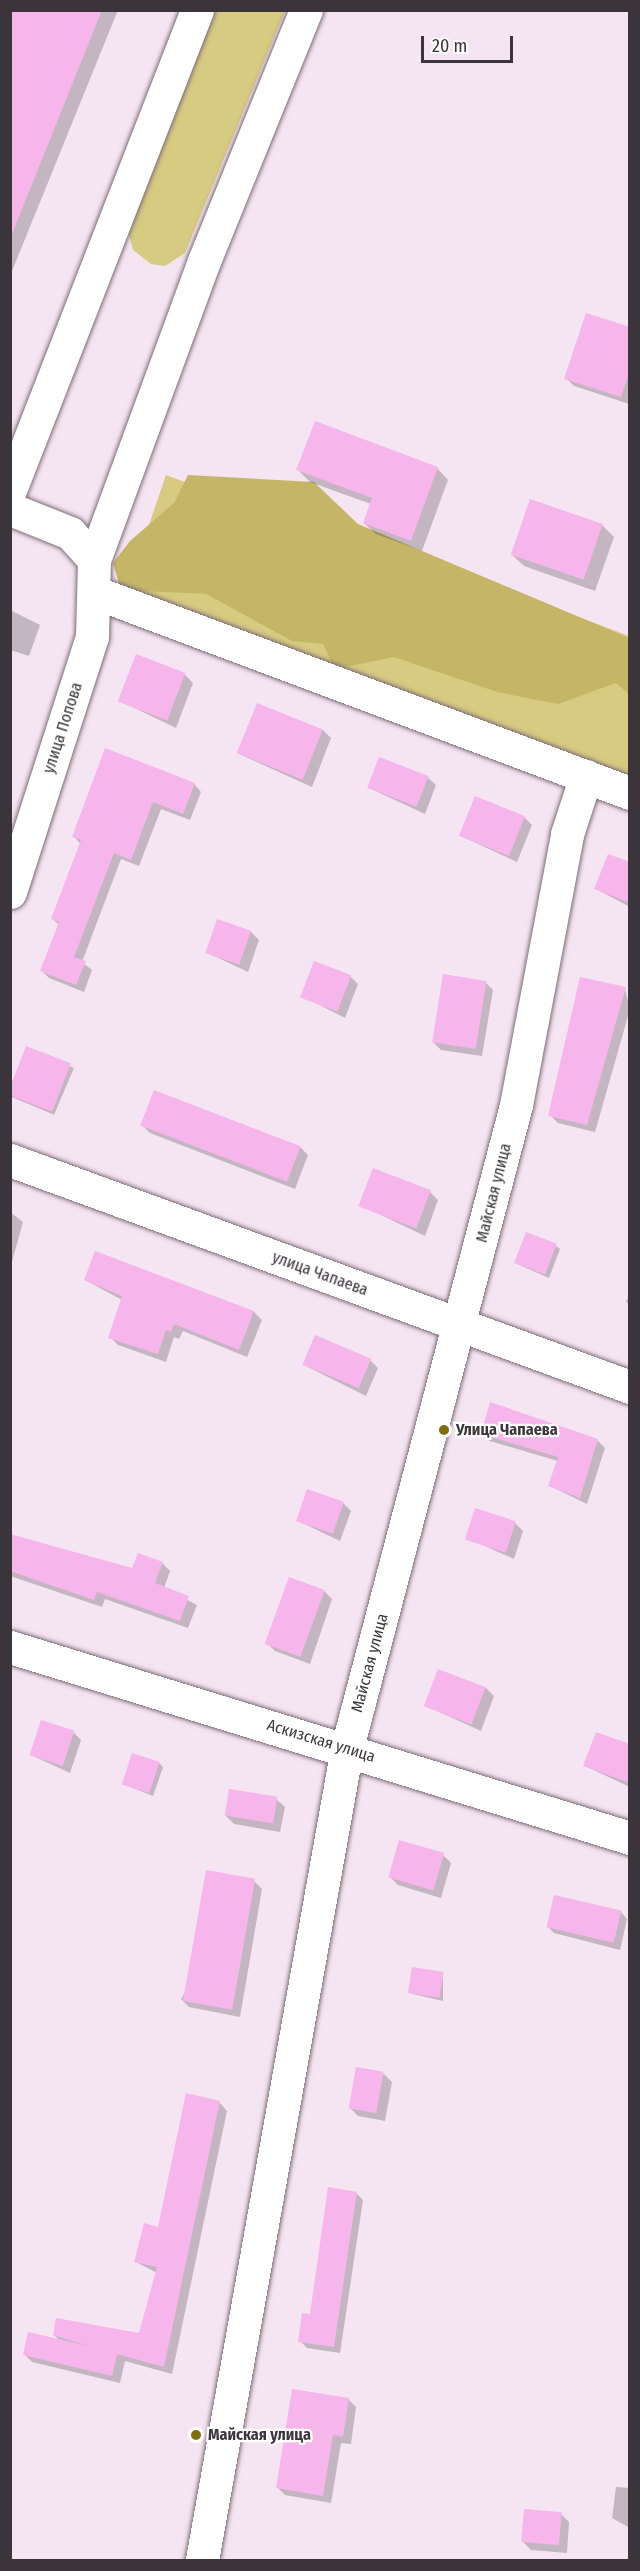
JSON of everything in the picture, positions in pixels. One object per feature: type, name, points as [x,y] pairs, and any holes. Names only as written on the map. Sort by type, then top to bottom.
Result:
[{"type":"street","points":[[10,490],[196,10]]},
{"type":"street","points":[[10,509],[70,533],[94,560],[204,261],[306,10]]},
{"type":"street","name":"улица Попова","points":[[10,892],[92,636],[96,593],[94,560]]},
{"type":"street","points":[[96,593],[630,793]]},
{"type":"street","name":"Майская улица","points":[[202,2560],[347,1748],[516,1105],[567,834],[586,776]]},
{"type":"street","name":"улица Чапаева","points":[[10,1160],[630,1387]]},
{"type":"street","name":"Аскизская улица","points":[[10,1647],[347,1748],[630,1838]]},
{"type":"shaded area","points":[[211,11],[285,11],[185,253],[165,266],[151,264],[133,250],[127,228]]},
{"type":"shaded area","points":[[166,475],[373,553],[378,541],[629,636],[629,808],[120,610]]},
{"type":"shaded area","points":[[188,475],[314,482],[358,524],[629,638],[629,694],[616,683],[558,704],[497,692],[394,657],[335,669],[323,644],[292,641],[206,594],[121,590],[113,563],[130,541],[174,503]]},
{"type":"building","points":[[10,10],[102,10],[12,234],[10,234]]},
{"type":"building","points":[[586,313],[630,327],[630,370],[621,397],[564,379]]},
{"type":"building","points":[[315,421],[438,467],[411,541],[363,523],[372,498],[296,470]]},
{"type":"building","points":[[530,499],[603,524],[584,580],[511,555]]},
{"type":"building","points":[[136,654],[185,673],[167,721],[118,702]]},
{"type":"building","points":[[257,703],[323,730],[303,780],[237,753]]},
{"type":"building","points":[[105,748],[195,783],[183,814],[153,802],[131,860],[114,853],[74,957],[86,961],[76,985],[40,971],[59,922],[51,919],[81,840],[72,837]]},
{"type":"building","points":[[379,757],[428,776],[417,807],[367,788]]},
{"type":"building","points":[[475,796],[525,816],[509,856],[459,836]]},
{"type":"building","points":[[608,854],[630,862],[630,903],[594,889]]},
{"type":"building","points":[[217,919],[251,931],[239,965],[205,953]]},
{"type":"building","points":[[314,961],[351,975],[337,1012],[300,997]]},
{"type":"building","points":[[443,974],[486,981],[476,1049],[432,1042]]},
{"type":"building","points":[[580,977],[626,987],[587,1125],[548,1116]]},
{"type":"building","points":[[26,1046],[71,1063],[52,1112],[10,1096],[10,1088]]},
{"type":"building","points":[[154,1090],[301,1146],[287,1182],[140,1125]]},
{"type":"building","points":[[373,1168],[431,1190],[416,1228],[358,1206]]},
{"type":"building","points":[[526,1232],[557,1244],[545,1275],[514,1263]]},
{"type":"building","points":[[95,1251],[254,1311],[239,1350],[174,1324],[171,1332],[166,1330],[158,1354],[108,1338],[122,1296],[84,1280]]},
{"type":"building","points":[[315,1335],[371,1359],[359,1388],[302,1364]]},
{"type":"building","points":[[490,1402],[598,1439],[580,1498],[548,1486],[558,1457],[481,1434]]},
{"type":"building","points":[[307,1489],[344,1502],[333,1534],[296,1521]]},
{"type":"building","points":[[475,1508],[516,1521],[506,1553],[465,1539]]},
{"type":"building","points":[[10,1534],[132,1568],[138,1553],[163,1562],[155,1583],[189,1596],[180,1621],[97,1592],[94,1600],[10,1571]]},
{"type":"building","points":[[289,1577],[325,1590],[300,1657],[265,1644]]},
{"type":"building","points":[[438,1669],[486,1687],[471,1725],[424,1706]]},
{"type":"building","points":[[41,1720],[74,1731],[63,1766],[30,1755]]},
{"type":"building","points":[[596,1732],[630,1744],[630,1783],[583,1766]]},
{"type":"building","points":[[132,1753],[160,1762],[149,1793],[122,1784]]},
{"type":"building","points":[[229,1789],[277,1797],[273,1823],[225,1816]]},
{"type":"building","points":[[399,1840],[444,1853],[433,1890],[388,1877]]},
{"type":"building","points":[[206,1870],[255,1879],[232,2010],[183,2001]]},
{"type":"building","points":[[554,1895],[621,1911],[614,1943],[547,1927]]},
{"type":"building","points":[[412,1967],[444,1972],[440,1998],[408,1993]]},
{"type":"building","points":[[356,2067],[384,2072],[376,2113],[349,2108]]},
{"type":"building","points":[[186,2093],[220,2101],[164,2367],[117,2354],[112,2376],[23,2355],[28,2332],[89,2346],[53,2335],[56,2318],[139,2333],[157,2267],[134,2262],[144,2223],[158,2227]]},
{"type":"building","points":[[328,2187],[357,2192],[334,2347],[298,2342],[302,2313],[310,2314]]},
{"type":"building","points":[[292,2389],[349,2398],[343,2437],[333,2435],[323,2496],[276,2488]]},
{"type":"building","points":[[524,2509],[562,2512],[559,2545],[521,2542]]},
{"type":"place","name":"Улица Чапаева","points":[[444,1430]]},
{"type":"place","name":"Майская улица","points":[[196,2435]]}]
